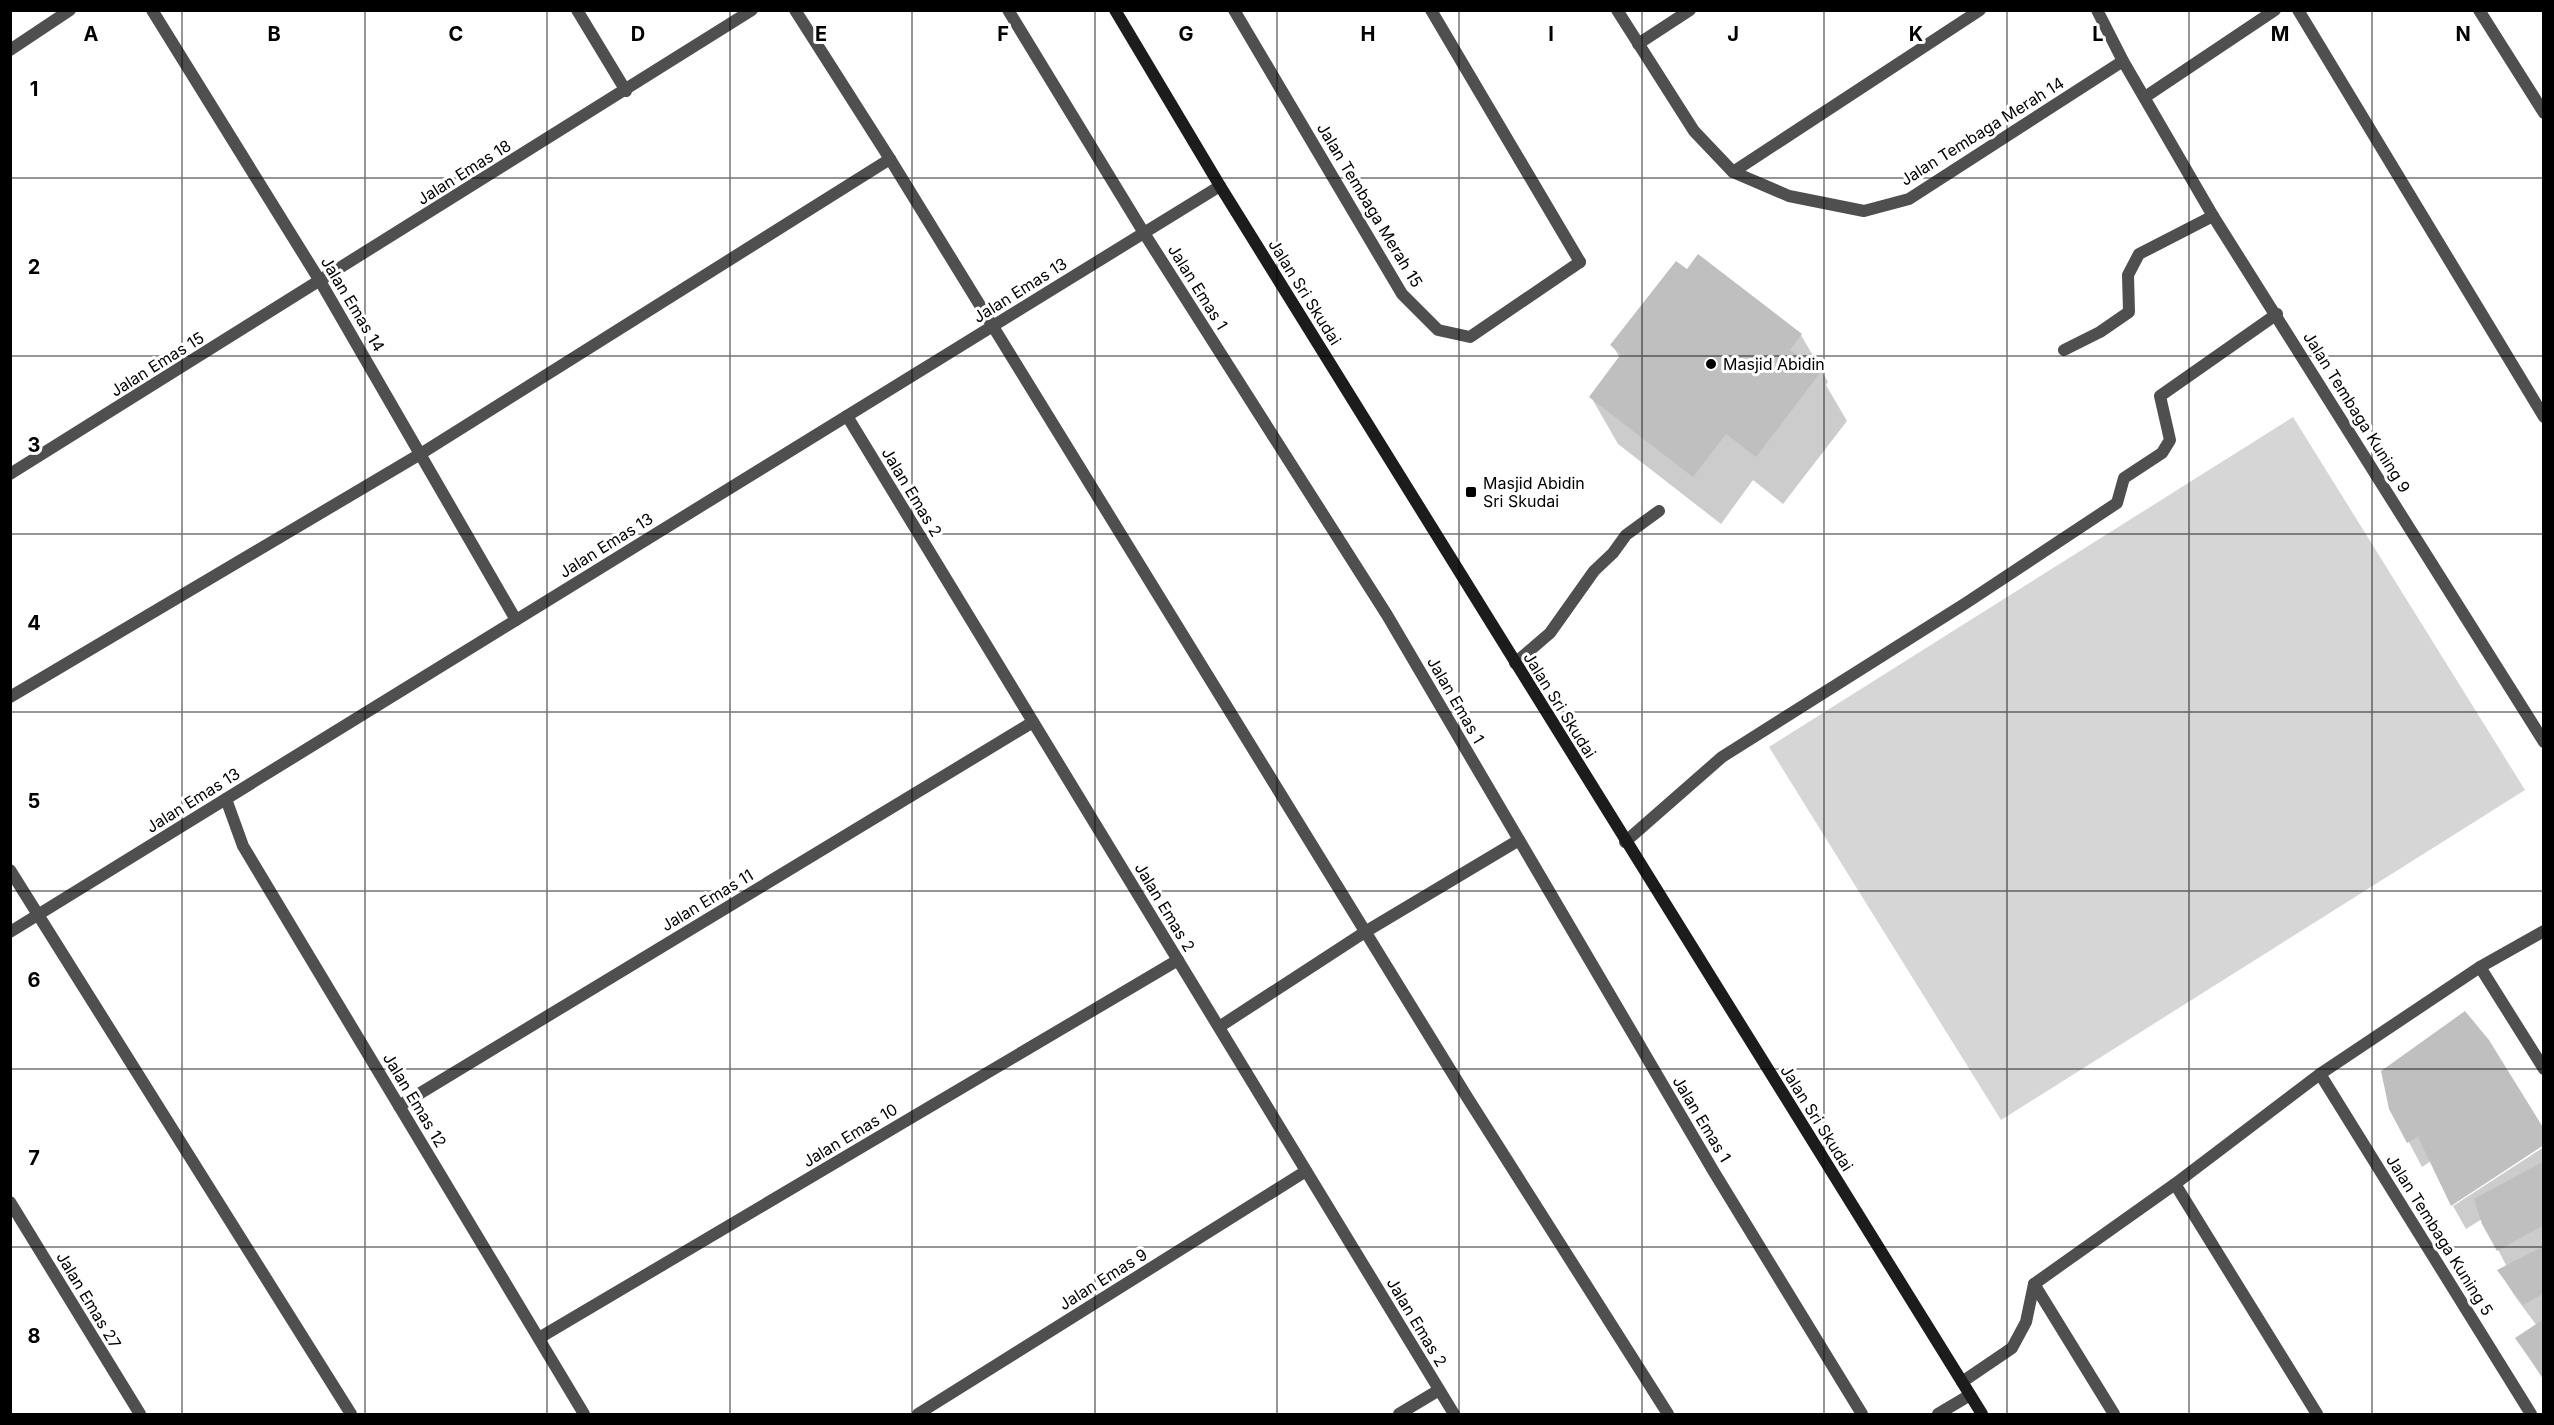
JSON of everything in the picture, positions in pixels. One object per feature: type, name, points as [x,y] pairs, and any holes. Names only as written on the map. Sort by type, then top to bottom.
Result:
[{"type":"street","points":[[10,50],[70,10]]},
{"type":"street","name":"Jalan Emas 14","points":[[152,10],[320,281],[422,453],[516,620]]},
{"type":"street","points":[[577,10],[626,92]]},
{"type":"street","name":"Jalan Emas 18","points":[[320,281],[626,92],[752,10]]},
{"type":"street","points":[[795,10],[890,159],[1365,932],[1668,1414]]},
{"type":"street","name":"Jalan Emas 1","points":[[1008,10],[1144,233],[1387,615],[1708,1162],[1862,1414]]},
{"type":"street","name":"Jalan Sri Skudai","points":[[1115,10],[1220,186],[1625,842],[1982,1414]]},
{"type":"street","name":"Jalan Tembaga Merah 15","points":[[1234,10],[1402,294],[1438,330],[1470,337],[1580,262],[1431,10]]},
{"type":"street","name":"Jalan Tembaga Merah 14","points":[[1617,10],[1694,131],[1733,172],[1789,196],[1854,210],[1864,211],[1909,199],[2123,61]]},
{"type":"street","points":[[1638,44],[1690,10]]},
{"type":"street","points":[[1733,172],[1980,10]]},
{"type":"street","name":"Jalan Tembaga Kuning 9","points":[[2097,10],[2123,61],[2213,216],[2277,314],[2544,742]]},
{"type":"street","points":[[2145,97],[2275,10]]},
{"type":"street","points":[[2298,10],[2544,417]]},
{"type":"street","points":[[2479,10],[2544,113]]},
{"type":"street","points":[[10,697],[422,453],[890,159]]},
{"type":"street","name":"Jalan Emas 13","points":[[10,932],[1220,186]]},
{"type":"street","points":[[2064,350],[2100,332],[2129,312],[2128,275],[2139,254],[2213,216]]},
{"type":"street","name":"Jalan Emas 15","points":[[10,474],[320,281]]},
{"type":"street","points":[[1625,842],[1722,757],[1966,603],[2117,503],[2124,478],[2162,453],[2170,440],[2160,396],[2277,314]]},
{"type":"street","name":"Jalan Emas 2","points":[[847,416],[1454,1414]]},
{"type":"street","points":[[1515,663],[1550,633],[1594,571],[1613,553],[1626,535],[1659,511]]},
{"type":"street","name":"Jalan Emas 11","points":[[399,1106],[1033,722]]},
{"type":"street","name":"Jalan Emas 12","points":[[226,799],[243,846],[584,1414]]},
{"type":"street","points":[[1219,1027],[1365,932],[1519,840]]},
{"type":"street","points":[[10,870],[351,1414]]},
{"type":"street","points":[[1962,1382],[2012,1348],[2026,1322],[2034,1284],[2175,1184],[2320,1074],[2480,967],[2544,931]]},
{"type":"street","name":"Jalan Emas 10","points":[[539,1338],[1178,960]]},
{"type":"street","points":[[2480,967],[2544,1069]]},
{"type":"street","name":"Jalan Tembaga Kuning 5","points":[[2320,1074],[2531,1414]]},
{"type":"street","name":"Jalan Emas 9","points":[[918,1414],[1306,1171]]},
{"type":"street","points":[[2175,1184],[2317,1414]]},
{"type":"street","name":"Jalan Emas 27","points":[[10,1202],[140,1414]]},
{"type":"street","points":[[2034,1284],[2115,1414]]},
{"type":"street","points":[[1398,1414],[1439,1390]]},
{"type":"street","points":[[1938,1414],[1970,1395]]},
{"type":"shaded area","points":[[2293,417],[2525,790],[2001,1120],[1769,747]]},
{"type":"building","name":"Masjid Abidin","points":[[1698,254],[1802,334],[1790,350],[1820,373],[1756,457],[1726,434],[1693,477],[1589,397],[1621,354],[1610,345],[1676,261],[1687,269]]},
{"type":"building","points":[[2465,1011],[2489,1040],[2544,1129],[2544,1145],[2451,1206],[2418,1137],[2440,1124],[2407,1143],[2389,1109],[2381,1071]]},
{"type":"building","points":[[2544,1161],[2544,1225],[2497,1251],[2482,1224],[2474,1199]]},
{"type":"building","points":[[2544,1246],[2544,1293],[2523,1305],[2497,1270]]},
{"type":"building","points":[[2544,1319],[2544,1373],[2541,1375],[2515,1338]]},
{"type":"place","name":"Masjid Abidin","points":[[1711,364]]},
{"type":"place","name":"Masjid Abidin Sri Skudai","points":[[1471,492]]}]
